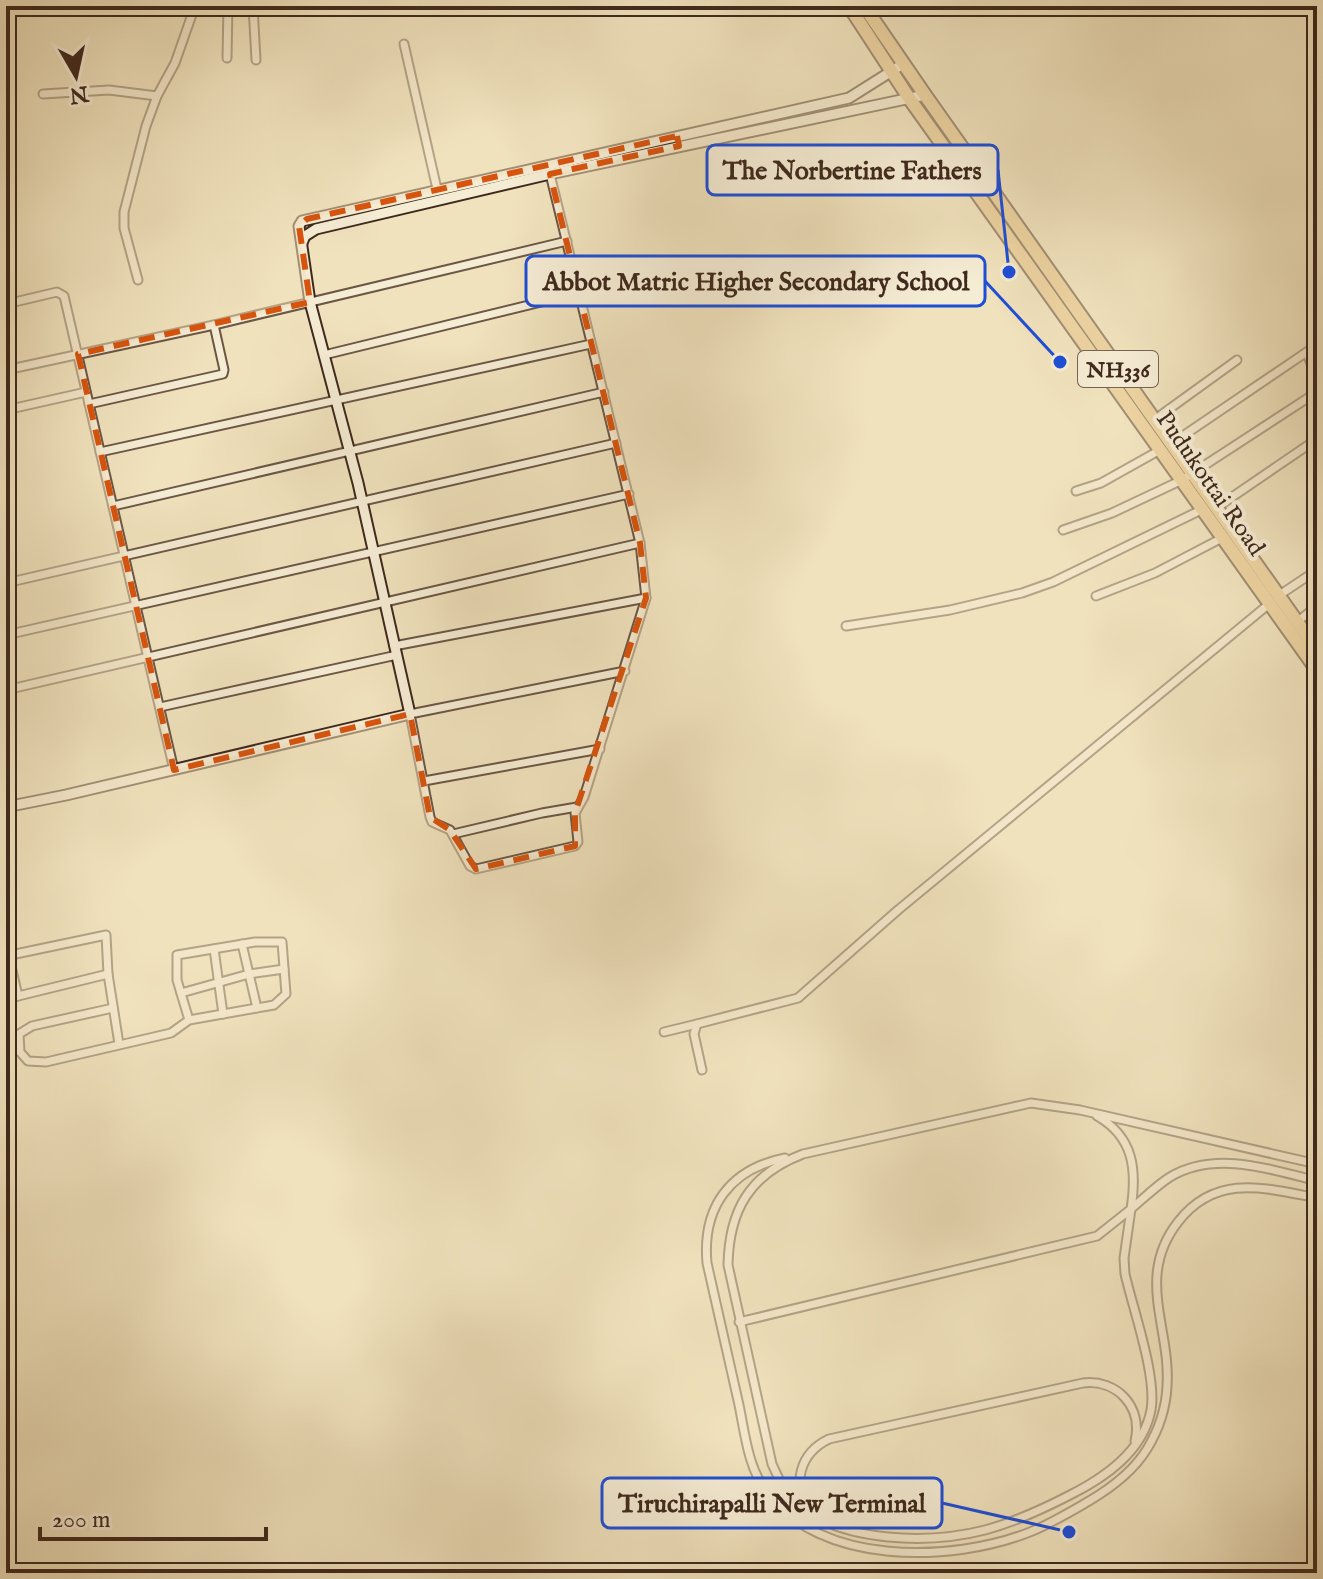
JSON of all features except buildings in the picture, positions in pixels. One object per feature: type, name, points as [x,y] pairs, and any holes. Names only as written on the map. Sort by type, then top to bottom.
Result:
[{"type":"highway","name":"Pudukottai Road","points":[[849,6],[909,98],[1154,420],[1166,447]]},
{"type":"highway","name":"Pudukottai Road","points":[[864,6],[1086,332],[1274,600],[1317,670]]},
{"type":"highway","name":"Pudukottai Road","points":[[1209,508],[1222,538],[1317,650]]},
{"type":"street","points":[[63,9],[75,6]]},
{"type":"street","points":[[138,280],[124,228],[124,212],[146,126],[157,96],[175,63],[192,6]]},
{"type":"street","points":[[227,58],[228,6]]},
{"type":"street","points":[[253,6],[256,60]]},
{"type":"street","points":[[404,44],[445,191]]},
{"type":"street","points":[[301,246],[305,236],[316,229],[445,191],[550,174],[849,98],[903,64]]},
{"type":"street","points":[[43,94],[109,90],[157,96]]},
{"type":"street","points":[[550,174],[629,494],[640,543],[646,598],[600,749],[584,797],[575,813],[578,842],[575,846],[476,869],[470,866],[453,834],[432,822],[362,502],[310,302],[299,226],[307,219],[678,141],[925,95]]},
{"type":"street","points":[[6,370],[214,325],[567,241]]},
{"type":"street","points":[[6,289],[8,304],[61,293],[78,354],[174,770]]},
{"type":"street","points":[[324,355],[578,293]]},
{"type":"street","points":[[89,404],[223,374],[214,325]]},
{"type":"street","points":[[100,452],[591,344]]},
{"type":"street","points":[[1076,491],[1101,483],[1166,447],[1317,345]]},
{"type":"street","points":[[1307,353],[1317,380]]},
{"type":"street","points":[[1154,420],[1237,360]]},
{"type":"street","points":[[6,410],[86,392]]},
{"type":"street","points":[[113,506],[604,392]]},
{"type":"street","points":[[1063,530],[1112,513],[1187,477],[1317,392]]},
{"type":"street","points":[[846,626],[950,610],[1022,593],[1053,582],[1209,508],[1317,439]]},
{"type":"street","points":[[6,583],[616,443]]},
{"type":"street","points":[[6,635],[629,494]]},
{"type":"street","points":[[1096,596],[1155,573],[1222,538]]},
{"type":"street","points":[[6,690],[640,543]]},
{"type":"street","points":[[664,1032],[798,998],[898,910],[1274,600],[1317,570]]},
{"type":"street","points":[[160,707],[396,651],[646,598]]},
{"type":"street","points":[[1297,623],[1317,606]]},
{"type":"street","points":[[6,807],[410,714],[625,671]]},
{"type":"street","points":[[424,781],[600,749]]},
{"type":"street","points":[[453,834],[577,807]]},
{"type":"street","points":[[7,956],[106,935],[108,974],[119,1044]]},
{"type":"street","points":[[113,1008],[32,1026],[19,1034],[20,1052],[28,1061],[46,1062],[171,1033],[189,1020],[274,1005],[286,994],[282,942],[242,944],[177,955],[177,980],[189,1020]]},
{"type":"street","points":[[6,944],[18,996]]},
{"type":"street","points":[[242,944],[257,1008]]},
{"type":"street","points":[[214,949],[223,1014]]},
{"type":"street","points":[[181,993],[249,974],[284,969]]},
{"type":"street","points":[[6,999],[108,974]]},
{"type":"street","points":[[697,1024],[694,1034],[702,1070]]},
{"type":"street","points":[[1317,1164],[1080,1110],[1021,1104],[769,1161],[755,1168],[731,1184],[719,1197],[706,1237],[707,1263],[754,1470],[776,1505],[792,1519],[810,1531],[848,1544],[908,1552],[967,1549],[1028,1533],[1055,1520],[1129,1472],[1147,1450],[1162,1415],[1168,1384],[1156,1293],[1160,1256],[1170,1233],[1186,1213],[1210,1196],[1225,1190],[1257,1187],[1317,1198]]},
{"type":"street","points":[[803,1154],[784,1161],[752,1186],[741,1203],[728,1246],[728,1265],[739,1322],[772,1464],[789,1496],[799,1507],[834,1526],[891,1537],[967,1533],[1041,1510],[1094,1482],[1125,1458],[1145,1428],[1151,1412],[1150,1377],[1125,1274],[1124,1258],[1134,1177],[1127,1146],[1108,1123],[1080,1110]]},
{"type":"street","points":[[739,1322],[1087,1240],[1106,1231],[1168,1178],[1196,1165],[1244,1165],[1317,1181]]},
{"type":"street","points":[[814,1515],[802,1497],[800,1474],[810,1453],[829,1439],[1083,1383],[1113,1388],[1130,1404],[1136,1418],[1137,1432],[1125,1458]]},
{"type":"highlighted area","points":[[677,136],[679,146],[550,174],[640,543],[646,598],[575,813],[575,846],[476,869],[450,830],[430,817],[410,714],[174,770],[78,354],[310,302],[299,226],[307,219]]},
{"type":"place","name":"The Norbertine Fathers","points":[[1009,272]]},
{"type":"place","name":"Abbot Matric Higher Secondary School","points":[[1060,362]]},
{"type":"place","name":"Tiruchirapalli New Terminal","points":[[1069,1532]]}]
